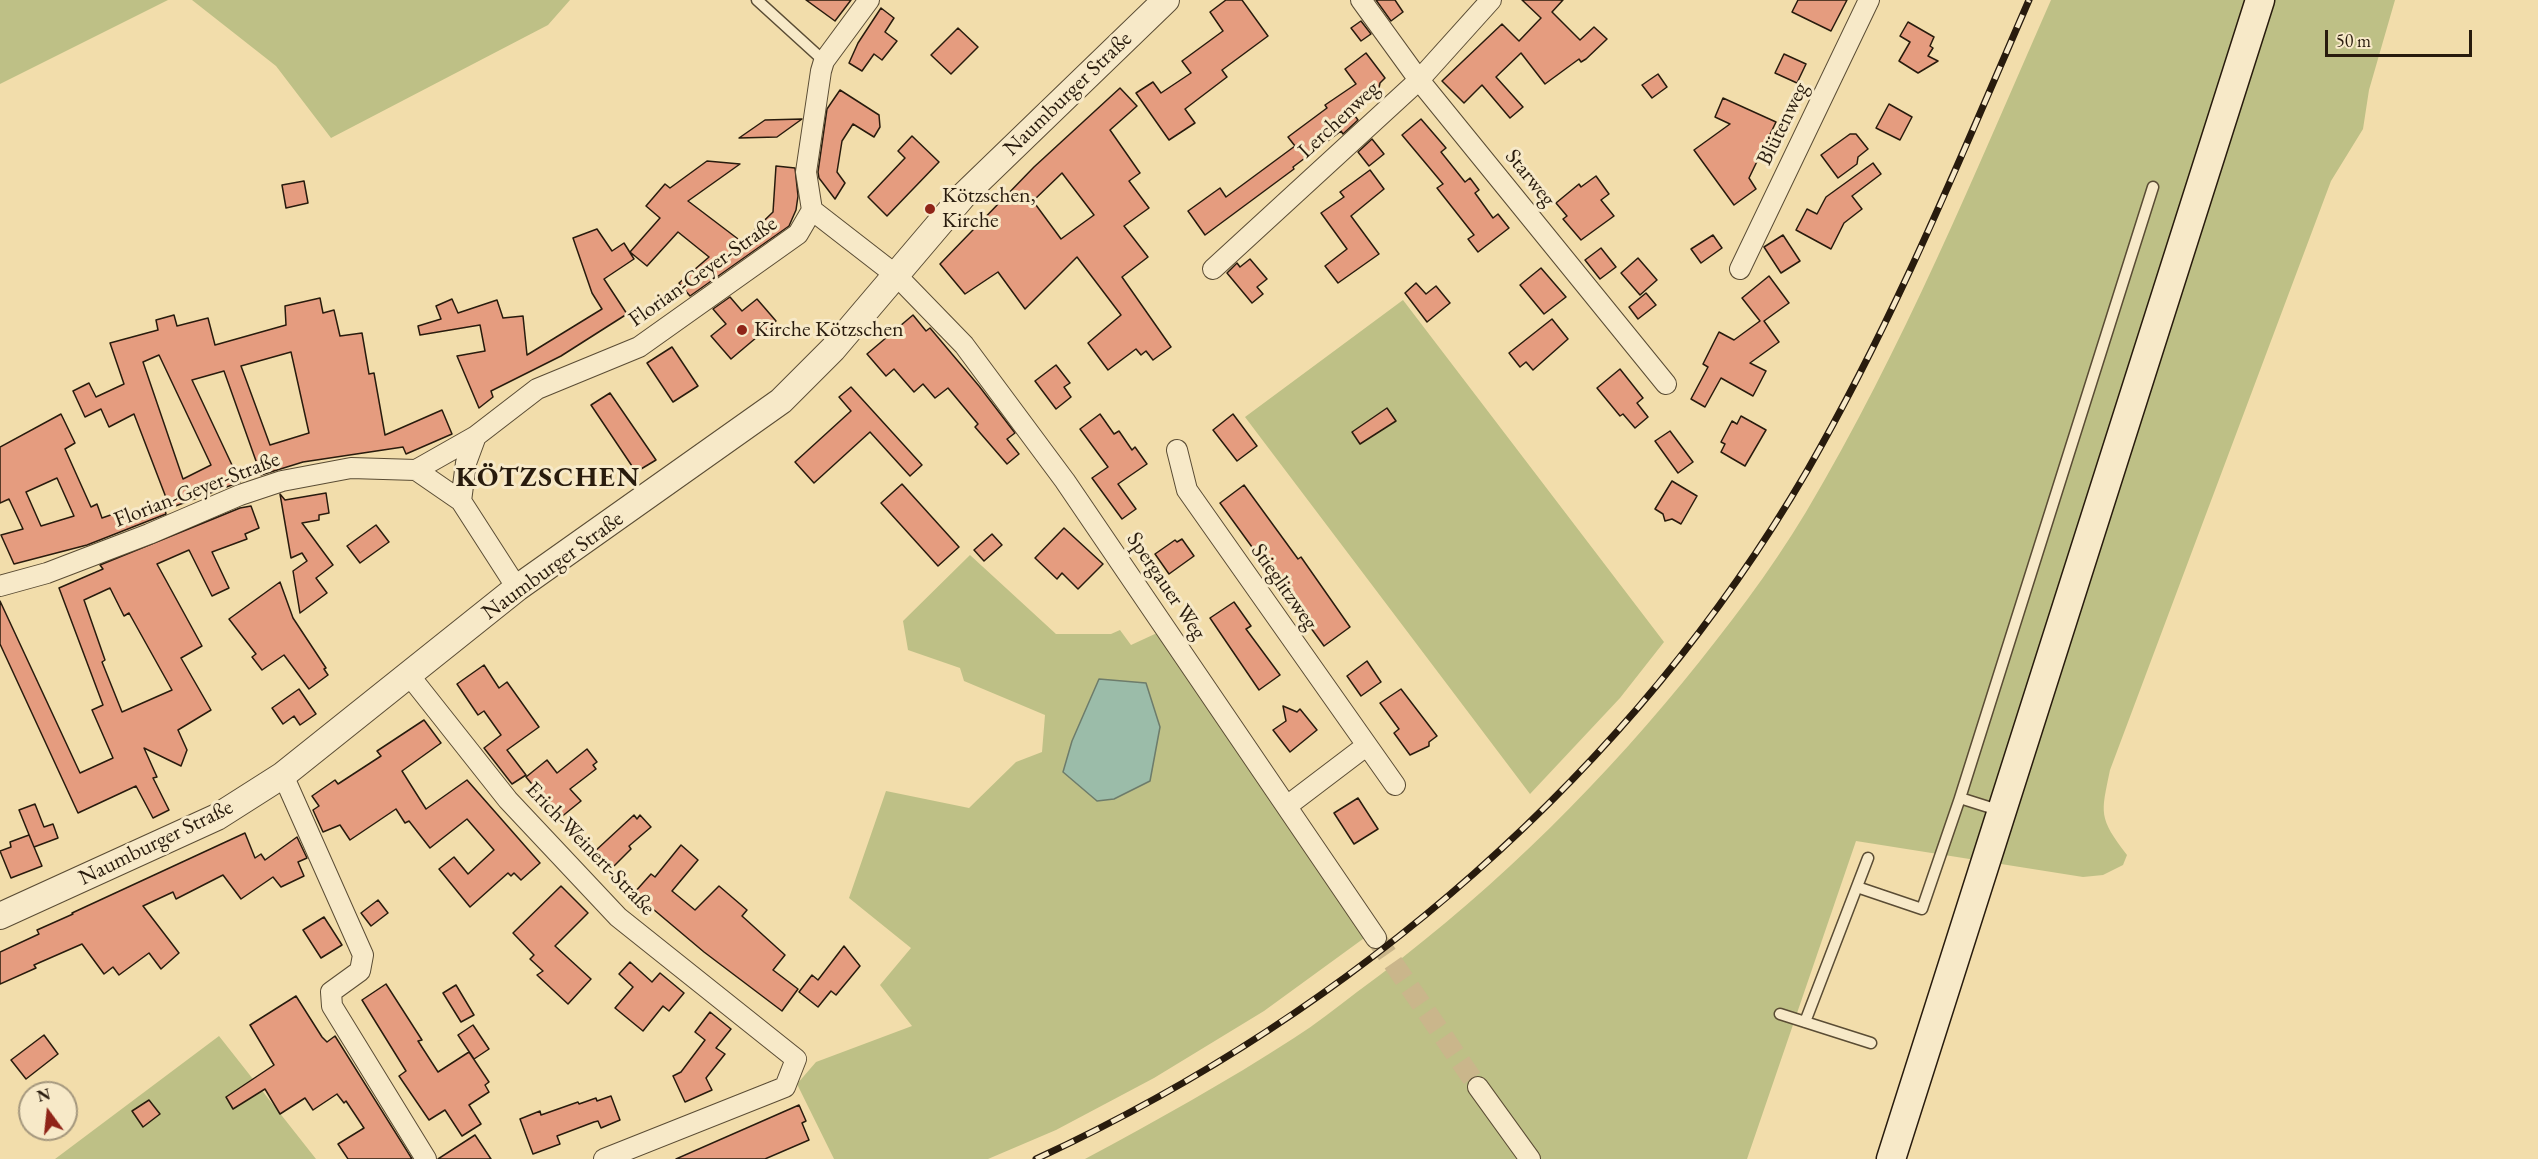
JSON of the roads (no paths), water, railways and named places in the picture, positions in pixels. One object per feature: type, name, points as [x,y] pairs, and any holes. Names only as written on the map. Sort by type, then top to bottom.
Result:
[{"type":"main road","points":[[1891,1159],[2260,0]]},
{"type":"street","points":[[812,210],[806,172],[824,61],[869,0]]},
{"type":"street","name":"Naumburger Straße","points":[[0,916],[217,817],[283,775],[517,588],[781,401],[833,349],[963,196],[1166,0]]},
{"type":"street","name":"Starweg","points":[[1361,0],[1419,80],[1666,384]]},
{"type":"street","name":"Lerchenweg","points":[[1213,269],[1419,80],[1491,0]]},
{"type":"street","name":"Blütenweg","points":[[1740,269],[1869,0]]},
{"type":"street","name":"Spergauer Weg","points":[[812,210],[897,276],[964,345],[1065,481],[1376,938]]},
{"type":"street","name":"Florian-Geyer-Straße","points":[[0,586],[67,565],[149,534],[240,495],[282,481],[351,468],[416,470],[476,435],[537,389],[639,347],[798,234],[812,210]]},
{"type":"street","points":[[461,501],[466,462],[476,435]]},
{"type":"street","name":"Stieglitzweg","points":[[1177,450],[1187,490],[1395,785]]},
{"type":"street","points":[[416,470],[461,501],[517,588]]},
{"type":"street","name":"Erich-Weinert-Straße","points":[[409,675],[508,800],[618,917],[795,1059],[785,1087],[604,1159]]},
{"type":"street","points":[[1287,806],[1366,746]]},
{"type":"street","points":[[283,775],[363,955],[360,971],[331,992],[332,1006],[426,1159]]},
{"type":"street","points":[[1478,1087],[1530,1159]]},
{"type":"lane","points":[[757,0],[824,61]]},
{"type":"lane","points":[[1857,887],[1922,909],[1960,798],[2153,188]]},
{"type":"lane","points":[[1960,798],[2002,811]]},
{"type":"lane","points":[[1806,1022],[1868,858]]},
{"type":"lane","points":[[1780,1014],[1871,1043]]},
{"type":"tunnel","points":[[1376,938],[1478,1087]]},
{"type":"railway","points":[[1036,1159],[1153,1100],[1265,1032],[1372,957],[1474,873],[1569,783],[1657,685],[1736,581],[1807,471],[1839,414],[1925,238],[2029,0]]},
{"type":"place","name":"Kötzschen, Kirche","points":[[930,209]]},
{"type":"place","name":"Kirche Kötzschen","points":[[742,330]]},
{"type":"district","name":"KÖTZSCHEN","points":[[548,478]]}]
